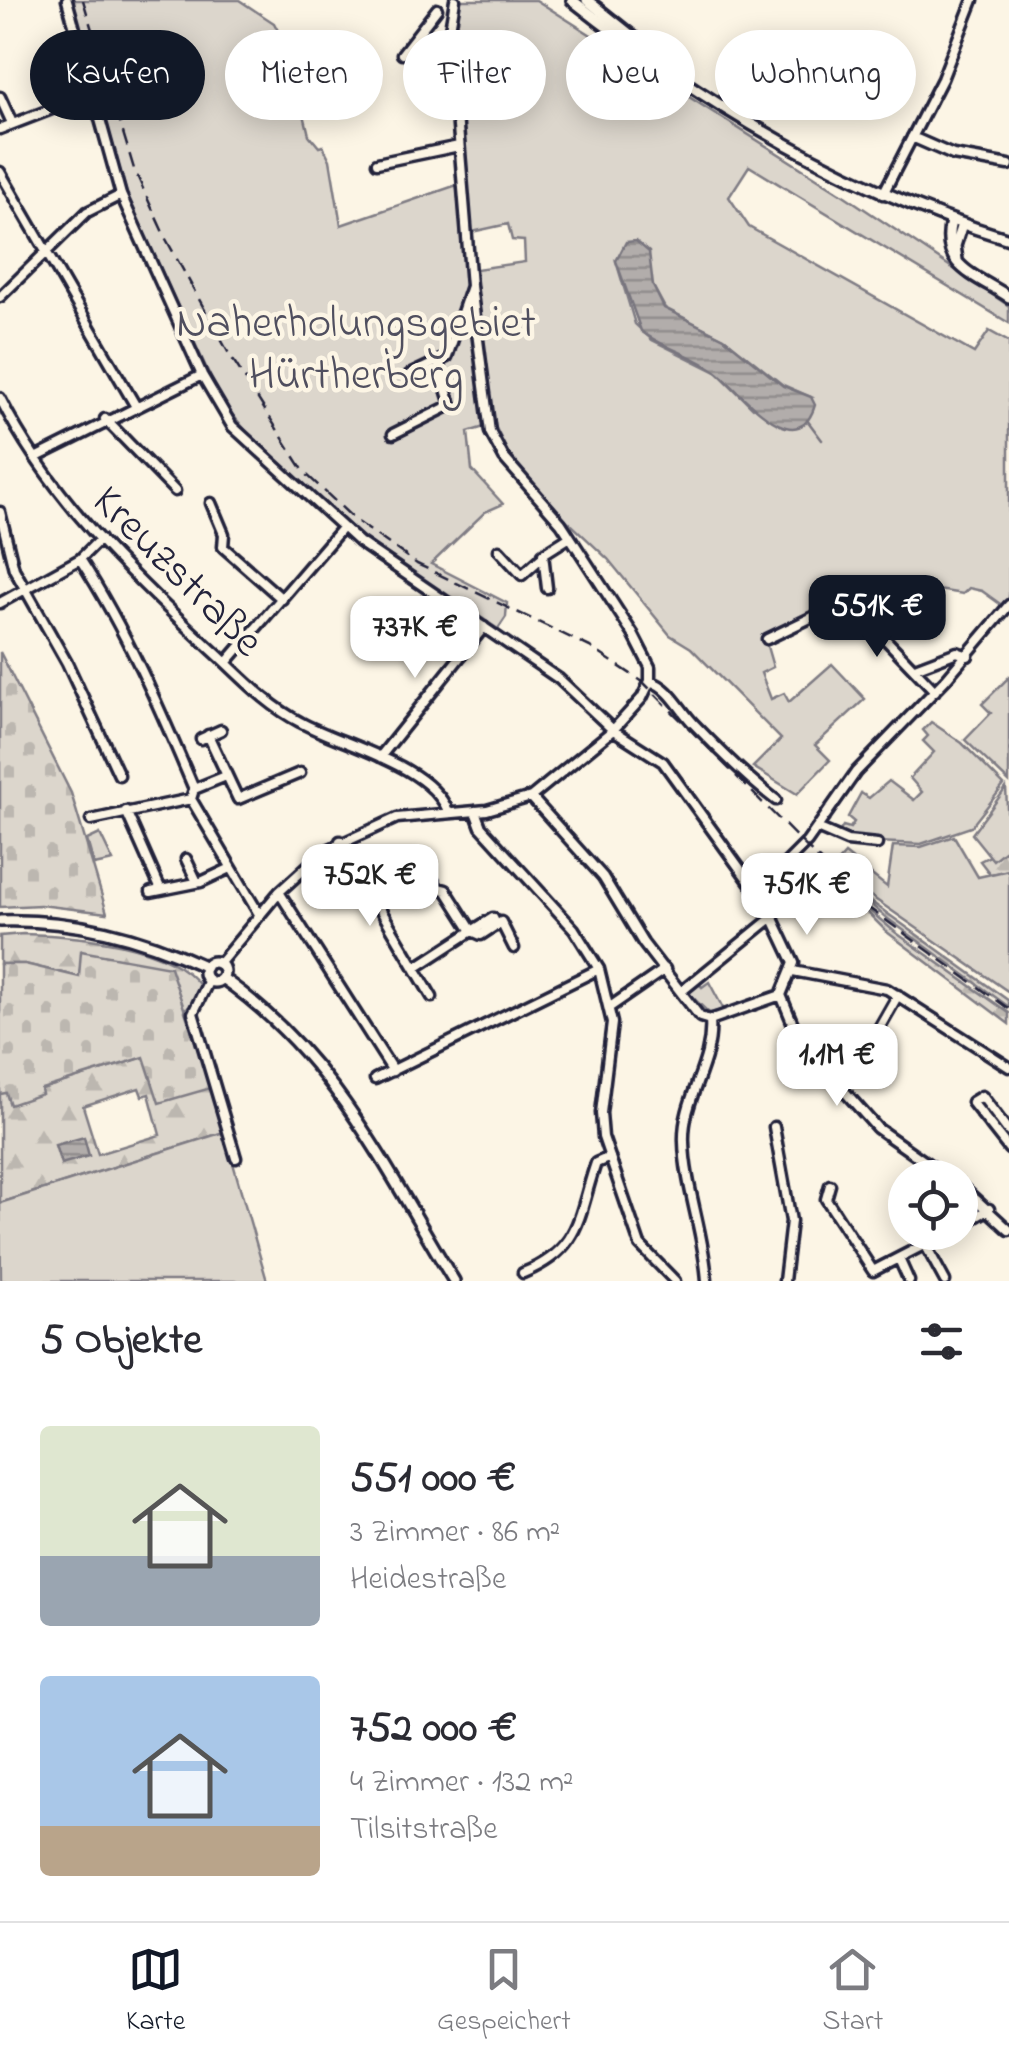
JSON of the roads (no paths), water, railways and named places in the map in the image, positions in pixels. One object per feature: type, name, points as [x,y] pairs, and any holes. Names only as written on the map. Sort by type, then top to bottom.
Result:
[{"type":"main road","points":[[572,0],[614,30]]},
{"type":"main road","points":[[587,0],[624,30]]},
{"type":"main road","points":[[695,87],[794,150],[883,194],[951,221],[1009,238]]},
{"type":"main road","points":[[951,221],[947,249],[959,264],[1009,297]]},
{"type":"main road","points":[[959,264],[954,246],[962,224]]},
{"type":"main road","points":[[0,921],[102,929],[136,938],[206,967],[220,964],[222,978]]},
{"type":"main road","points":[[206,967],[209,980],[222,978],[273,1015],[314,1058],[454,1281]]},
{"type":"street","points":[[67,0],[75,30]]},
{"type":"street","points":[[426,0],[437,8]]},
{"type":"street","points":[[883,194],[950,60],[973,0]]},
{"type":"street","points":[[220,964],[279,892],[310,862],[340,841],[397,818],[475,811],[531,797],[613,730],[642,698],[650,681],[644,652],[570,538],[504,458],[490,432],[471,286],[450,30],[453,4],[437,8],[402,54]]},
{"type":"street","points":[[0,97],[12,123]]},
{"type":"street","points":[[0,129],[30,116]]},
{"type":"street","points":[[99,120],[122,194],[202,375],[241,436],[342,528],[559,679],[613,730],[664,762],[774,916],[791,948],[793,971],[781,995],[710,1020],[700,1017],[603,877],[531,797]]},
{"type":"street","points":[[912,137],[953,154],[1009,166]]},
{"type":"street","points":[[377,163],[459,146]]},
{"type":"street","points":[[0,172],[135,405]]},
{"type":"street","points":[[0,282],[4,294],[87,212],[122,194]]},
{"type":"street","points":[[408,375],[438,362],[452,349],[464,296],[471,286]]},
{"type":"street","points":[[393,434],[451,405],[438,362]]},
{"type":"street","points":[[35,458],[105,419],[202,375]]},
{"type":"street","name":"Kreuzstraße","points":[[0,398],[35,458],[100,540],[226,663],[287,715],[380,757],[436,794],[448,811]]},
{"type":"street","points":[[105,419],[175,492]]},
{"type":"street","points":[[212,503],[224,534],[223,547],[282,599]]},
{"type":"street","points":[[0,512],[14,569],[119,775]]},
{"type":"street","points":[[226,663],[342,528]]},
{"type":"street","points":[[499,550],[522,575],[554,544],[570,538]]},
{"type":"street","points":[[0,603],[80,559],[100,540]]},
{"type":"street","points":[[80,559],[124,636],[194,788],[191,799],[259,914]]},
{"type":"street","points":[[540,559],[547,588]]},
{"type":"street","points":[[768,640],[848,600],[935,691]]},
{"type":"street","points":[[757,892],[801,848],[856,772],[968,656],[1009,605]]},
{"type":"street","points":[[380,757],[484,627]]},
{"type":"street","points":[[915,668],[957,652],[968,656]]},
{"type":"street","points":[[650,681],[666,687],[678,708],[706,737],[776,800]]},
{"type":"street","points":[[221,730],[205,737],[238,799],[300,774]]},
{"type":"street","points":[[194,788],[226,776]]},
{"type":"street","points":[[91,820],[191,799]]},
{"type":"street","points":[[126,811],[156,891],[197,882],[231,868]]},
{"type":"street","points":[[475,811],[481,827],[574,929],[599,968],[612,1031],[601,1113],[610,1157],[640,1246],[675,1281]]},
{"type":"street","points":[[817,828],[847,841],[877,844]]},
{"type":"street","points":[[340,841],[432,997]]},
{"type":"street","points":[[186,859],[197,882]]},
{"type":"street","points":[[430,862],[425,868],[438,888],[446,890],[472,932],[481,936],[495,922],[501,922],[514,948]]},
{"type":"street","points":[[279,892],[393,1071]]},
{"type":"street","points":[[488,904],[495,922]]},
{"type":"street","points":[[682,991],[774,916]]},
{"type":"street","points":[[415,968],[472,932]]},
{"type":"street","points":[[375,1080],[599,968]]},
{"type":"street","points":[[610,1007],[665,969]]},
{"type":"street","points":[[793,971],[851,979],[898,995],[1009,1068]]},
{"type":"street","points":[[209,980],[193,1013],[236,1158]]},
{"type":"street","points":[[781,995],[800,1042],[877,1128],[922,1160]]},
{"type":"street","points":[[865,1053],[898,995]]},
{"type":"street","points":[[707,1281],[702,1229],[684,1142],[689,1105],[710,1045],[710,1020]]},
{"type":"street","points":[[1009,1132],[982,1096],[972,1102],[1009,1149]]},
{"type":"street","points":[[774,1127],[785,1169],[790,1221],[784,1281]]},
{"type":"street","points":[[523,1273],[570,1241],[582,1220],[596,1164],[610,1157]]},
{"type":"street","points":[[830,1185],[826,1199],[873,1271],[919,1250]]},
{"type":"street","points":[[978,1199],[1009,1230]]},
{"type":"street","points":[[978,1216],[990,1209]]},
{"type":"street","points":[[928,1250],[945,1281]]},
{"type":"street","points":[[900,1261],[909,1281]]},
{"type":"waterway","points":[[807,420],[822,440]]},
{"type":"railway","points":[[83,0],[134,169],[166,239],[228,352],[305,473],[355,520],[417,564],[590,647],[643,682],[862,903],[1009,1009]]},
{"type":"park label","name":"Naherholungsgebiet Hürtherberg","points":[[356,346]]}]
